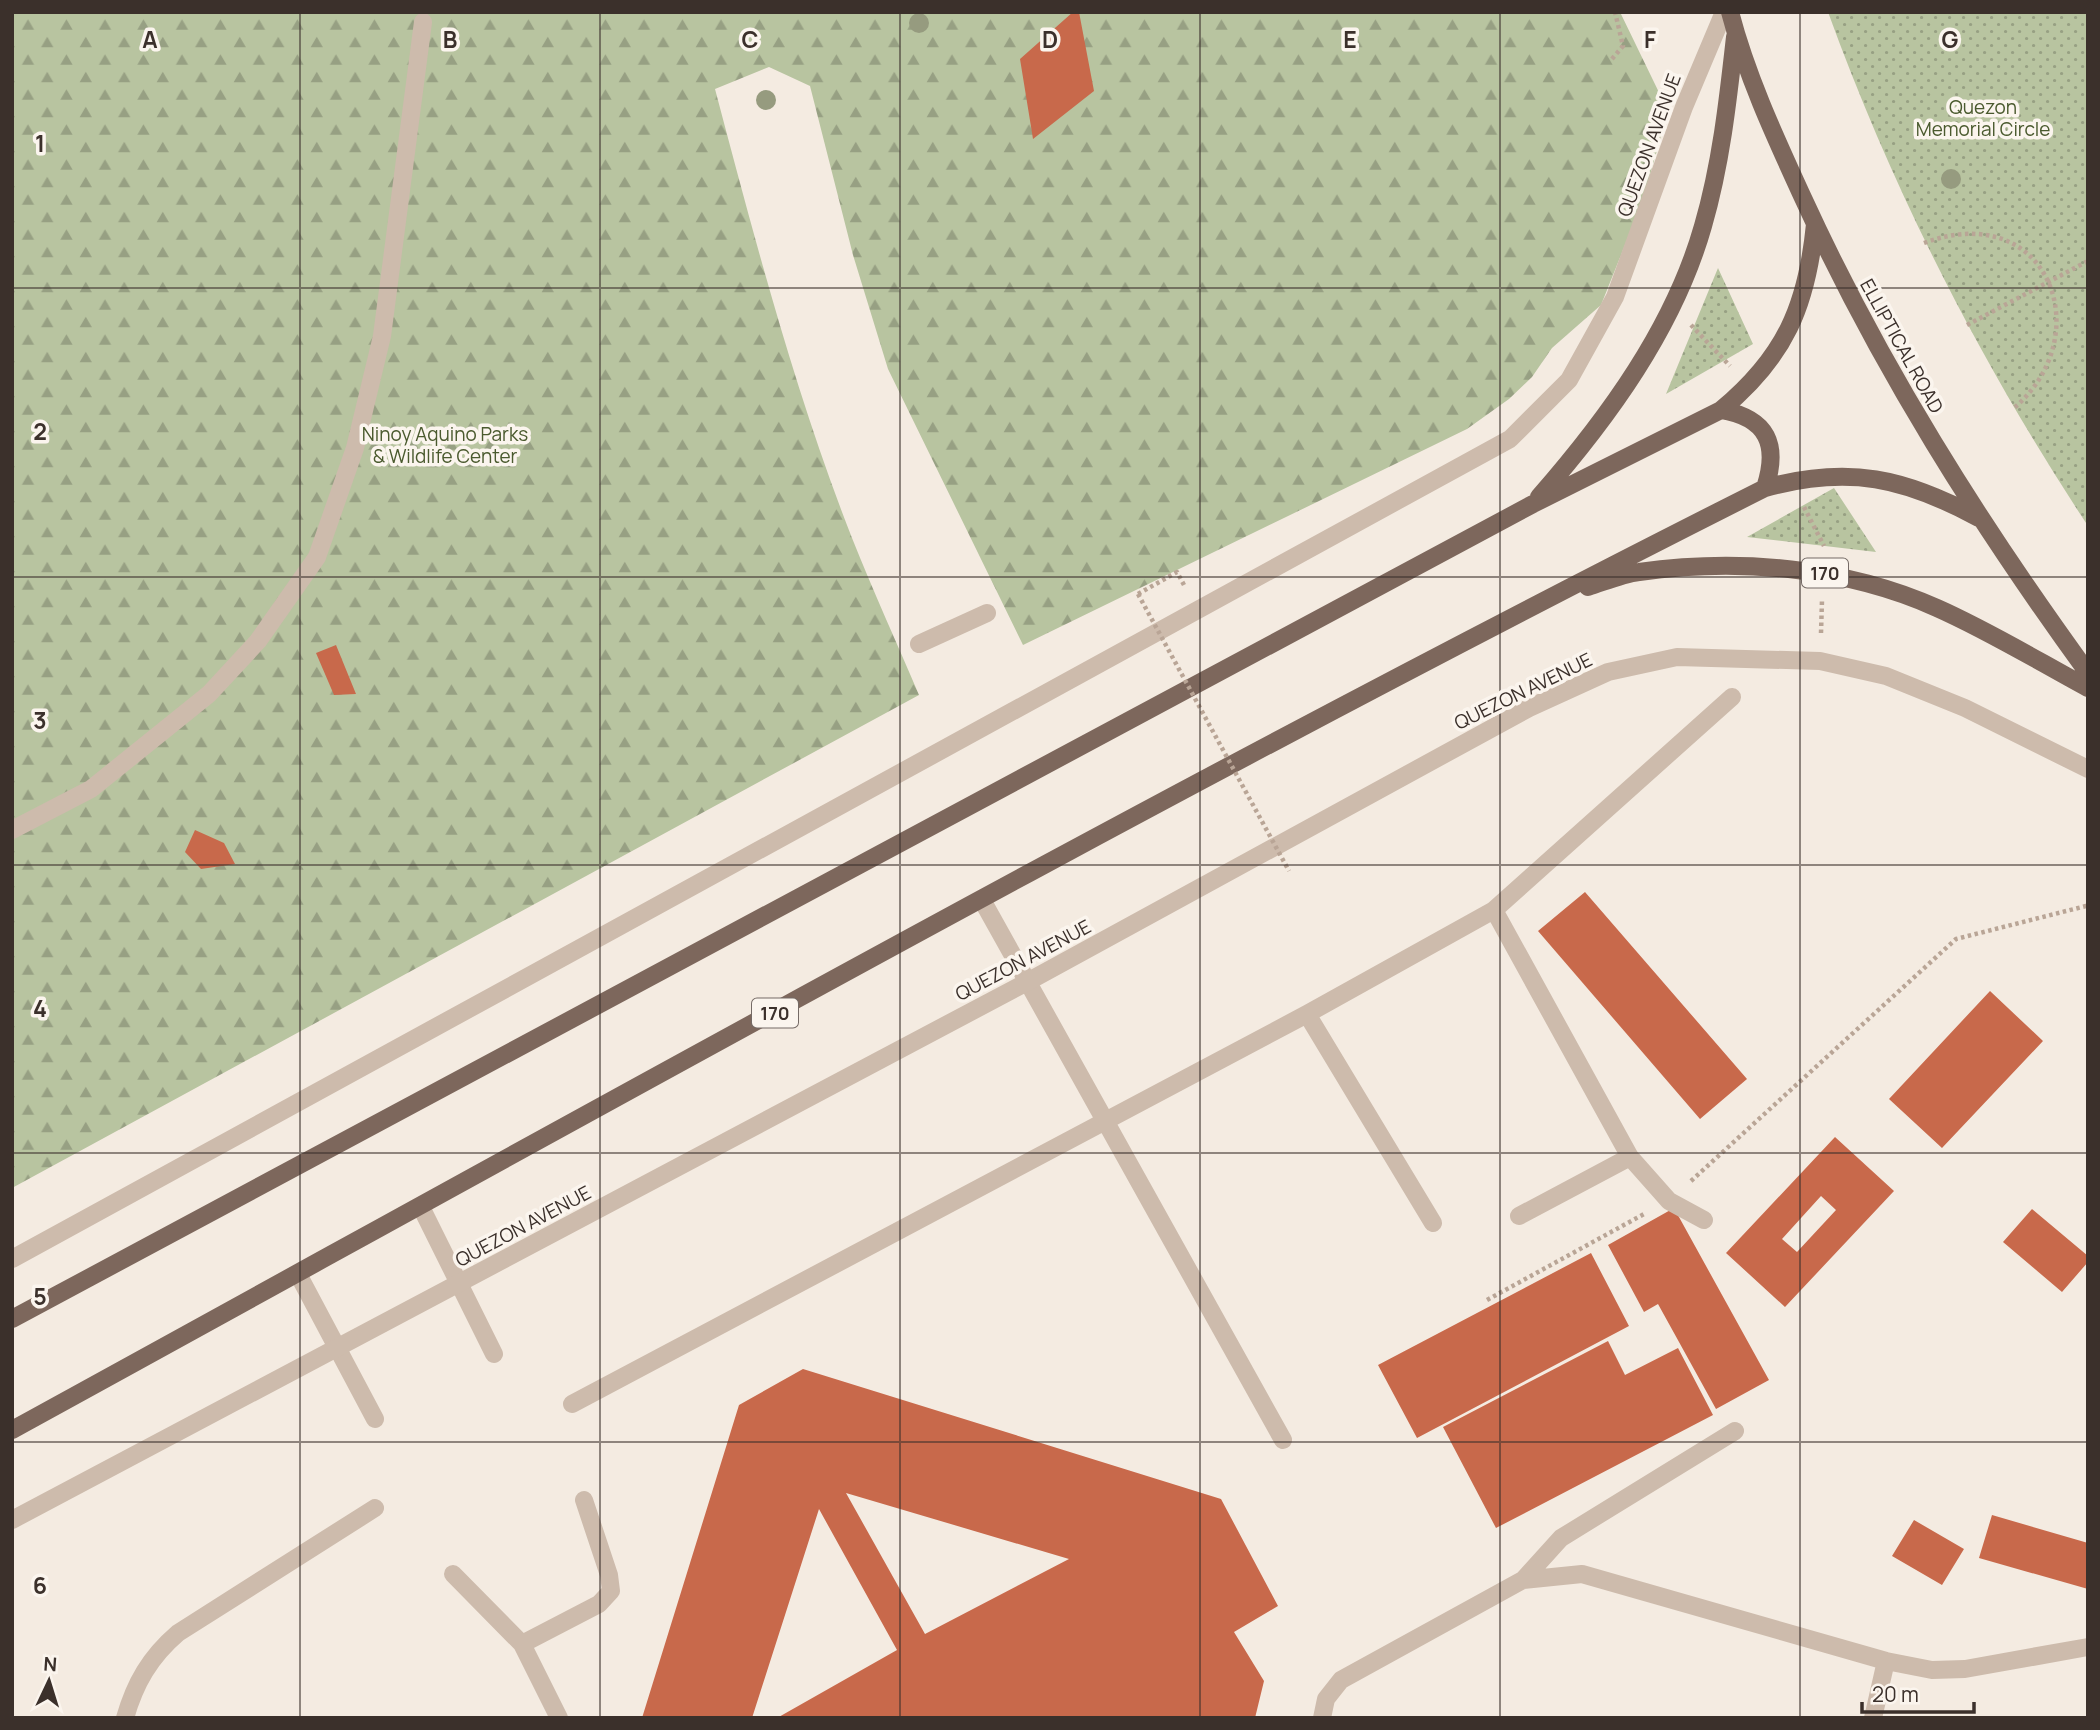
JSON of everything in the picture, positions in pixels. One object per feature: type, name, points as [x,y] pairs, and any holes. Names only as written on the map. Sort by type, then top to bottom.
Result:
[{"type":"main road","name":"ELLIPTICAL ROAD","points":[[1730,12],[1781,149],[1815,224],[1889,371],[1979,518],[2088,673]]},
{"type":"main road","name":"170","points":[[1533,504],[1572,460],[1607,412],[1639,367],[1667,316],[1703,227],[1725,130],[1736,33]]},
{"type":"main road","name":"170","points":[[12,1319],[1533,504],[1721,411],[1743,392],[1773,356],[1796,315],[1810,270],[1815,224]]},
{"type":"main road","points":[[1721,411],[1740,414],[1756,423],[1768,438],[1772,454],[1765,488]]},
{"type":"main road","name":"170","points":[[12,1430],[982,900],[1541,601],[1765,488],[1839,476],[1888,480],[1936,494],[1979,518]]},
{"type":"main road","name":"170","points":[[1541,601],[1637,572],[1729,566],[1823,573],[1892,591],[1937,608],[2088,688]]},
{"type":"street","name":"QUEZON AVENUE","points":[[12,1259],[1510,439],[1569,380],[1615,297],[1684,107],[1724,12]]},
{"type":"street","points":[[12,830],[91,789],[209,694],[258,641],[317,557],[355,448],[382,336],[423,22]]},
{"type":"street","points":[[919,644],[987,613]]},
{"type":"street","name":"QUEZON AVENUE","points":[[12,1520],[1029,981],[1529,708],[1608,672],[1677,657],[1820,661],[1886,676],[1965,708],[2088,769]]},
{"type":"street","points":[[572,1404],[1307,1014],[1494,910],[1732,697]]},
{"type":"street","points":[[982,900],[1283,1440]]},
{"type":"street","points":[[1494,910],[1630,1157],[1669,1201],[1704,1220]]},
{"type":"street","points":[[1307,1014],[1433,1223]]},
{"type":"street","points":[[1519,1216],[1630,1157]]},
{"type":"street","points":[[421,1207],[494,1354]]},
{"type":"street","points":[[298,1274],[375,1419]]},
{"type":"street","points":[[1322,1718],[1326,1699],[1341,1680],[1523,1580],[1561,1538],[1735,1431]]},
{"type":"street","points":[[522,1644],[599,1604],[611,1591],[609,1575],[584,1500]]},
{"type":"street","points":[[125,1718],[141,1674],[159,1650],[177,1633],[374,1508]]},
{"type":"street","points":[[453,1574],[522,1644],[559,1718]]},
{"type":"street","points":[[1523,1580],[1582,1574],[1886,1661],[1932,1670],[1965,1670],[2088,1647]]},
{"type":"street","points":[[1873,1718],[1886,1661]]},
{"type":"path","points":[[1612,59],[1623,46],[1615,12]]},
{"type":"path","points":[[1924,243],[1951,233],[1967,232],[2004,237],[2030,253],[2052,280],[2062,321],[2056,361],[2041,386],[2014,408]]},
{"type":"path","points":[[1968,325],[2088,261]]},
{"type":"path","points":[[1695,326],[1726,359]]},
{"type":"path","points":[[1803,505],[1825,546],[1820,661]]},
{"type":"path","points":[[1184,585],[1177,572],[1138,594],[1289,871]]},
{"type":"path","points":[[1487,1300],[1669,1201],[1956,939],[2086,905],[2088,908]]},
{"type":"green space","name":"Ninoy Aquino Parks & Wildlife Center","points":[[12,12],[1620,12],[1668,111],[1643,200],[1601,305],[1552,348],[1532,377],[1509,399],[1467,429],[1023,645],[888,369],[853,255],[810,86],[769,67],[715,89],[761,259],[812,428],[852,538],[919,695],[12,1188]]},
{"type":"green space","name":"Quezon Memorial Circle","points":[[1828,12],[2088,12],[2088,526],[2012,403],[1943,277],[1882,146]]},
{"type":"green space","points":[[1718,268],[1753,344],[1666,394]]},
{"type":"green space","points":[[1834,488],[1876,552],[1747,537]]},
{"type":"building","points":[[1073,12],[1079,12],[1094,91],[1033,139],[1020,59]]},
{"type":"building","points":[[336,645],[356,694],[334,695],[316,653]]},
{"type":"building","points":[[195,830],[224,843],[235,864],[201,869],[185,852]]},
{"type":"building","points":[[1585,892],[1747,1079],[1700,1119],[1538,931]]},
{"type":"building","points":[[1990,991],[2043,1041],[1942,1148],[1889,1099]]},
{"type":"building","points":[[1835,1137],[1894,1191],[1785,1307],[1726,1253]],"holes":[[[1821,1196],[1836,1210],[1797,1252],[1782,1239]]]},
{"type":"building","points":[[1674,1208],[1769,1380],[1716,1409],[1658,1304],[1644,1312],[1608,1245]]},
{"type":"building","points":[[2032,1209],[2088,1256],[2088,1262],[2062,1292],[2003,1242]]},
{"type":"building","points":[[1591,1253],[1629,1326],[1417,1438],[1378,1365]]},
{"type":"building","points":[[1608,1341],[1625,1375],[1678,1348],[1713,1415],[1496,1528],[1443,1427]]},
{"type":"building","points":[[803,1369],[1221,1499],[1278,1606],[1234,1632],[1264,1681],[1255,1718],[777,1718],[897,1650],[819,1509],[752,1718],[642,1718],[739,1405]],"holes":[[[846,1493],[1069,1559],[925,1634]]]},
{"type":"building","points":[[1992,1515],[2088,1543],[2088,1589],[1979,1558]]},
{"type":"building","points":[[1914,1520],[1964,1549],[1942,1585],[1892,1556]]}]
